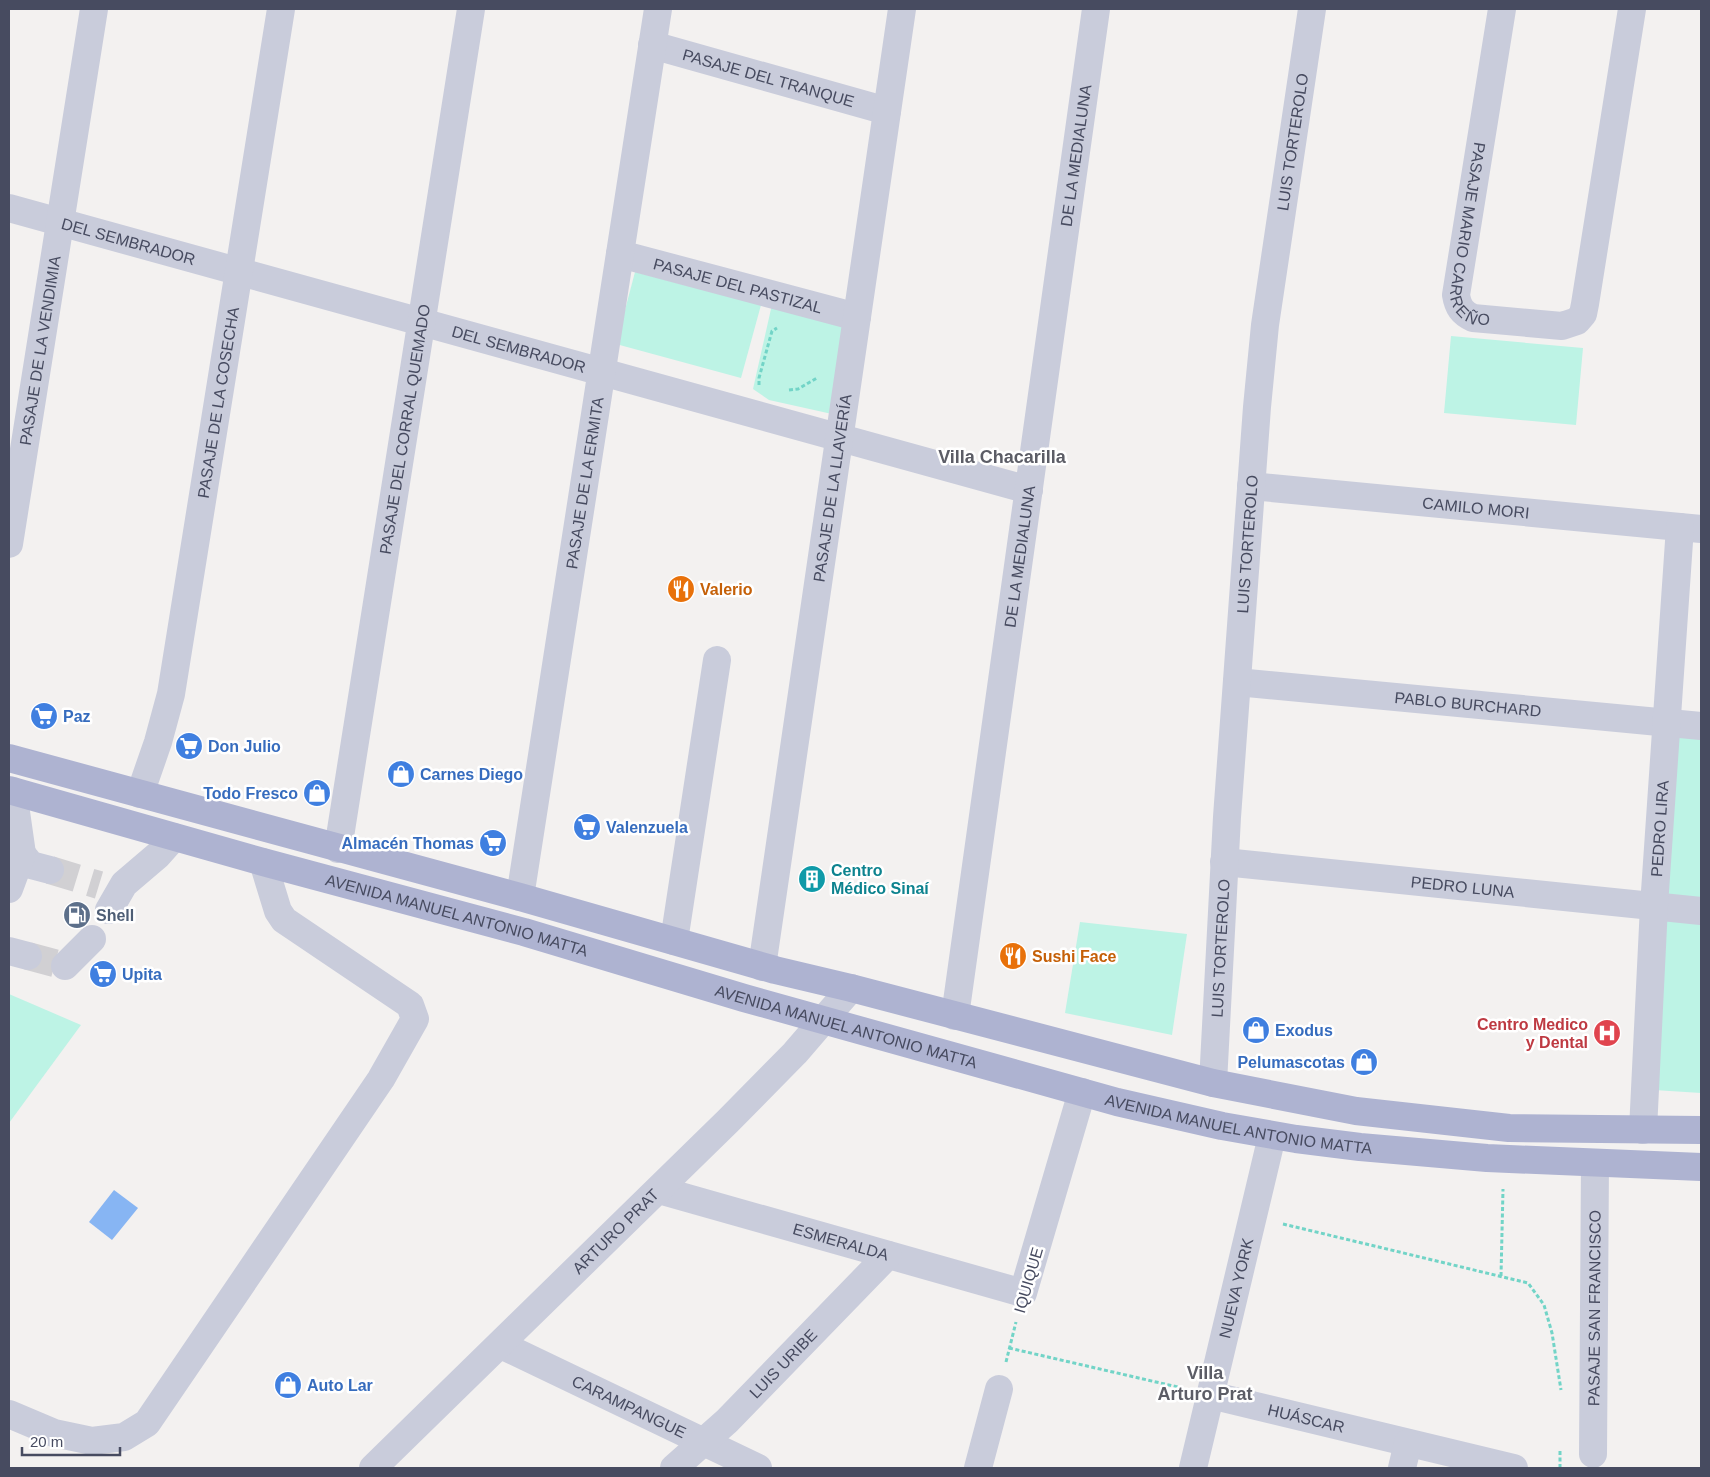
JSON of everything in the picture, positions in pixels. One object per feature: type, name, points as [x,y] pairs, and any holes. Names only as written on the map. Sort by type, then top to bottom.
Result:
[{"type":"main road","name":"AVENIDA MANUEL ANTONIO MATTA","points":[[9,758],[520,897],[762,967],[851,988],[1213,1083],[1290,1100],[1356,1111],[1509,1128],[1701,1130]]},
{"type":"main road","name":"AVENIDA MANUEL ANTONIO MATTA","points":[[11,790],[263,862],[524,932],[744,998],[1117,1102],[1272,1136],[1360,1147],[1504,1159],[1701,1167]]},
{"type":"street","name":"PASAJE DE LA VENDIMIA","points":[[9,544],[94,9]]},
{"type":"street","name":"PASAJE DE LA COSECHA","points":[[140,794],[158,742],[171,694],[281,9]]},
{"type":"street","name":"PASAJE DEL CORRAL QUEMADO","points":[[338,849],[471,9]]},
{"type":"street","name":"PASAJE DE LA ERMITA","points":[[520,897],[658,9]]},
{"type":"street","name":"PASAJE DE LA LLAVERÍA","points":[[762,967],[902,9]]},
{"type":"street","name":"DE LA MEDIALUNA","points":[[955,1016],[1096,9]]},
{"type":"street","name":"LUIS TORTEROLO","points":[[1213,1083],[1224,862],[1251,486],[1265,325],[1312,9]]},
{"type":"street","name":"PASAJE MARIO CARREÑO","points":[[1502,9],[1456,295],[1457,303],[1462,311],[1473,318],[1562,326],[1577,320],[1583,314],[1586,304],[1632,9]]},
{"type":"street","name":"PASAJE DEL TRANQUE","points":[[652,45],[886,111]]},
{"type":"street","name":"DEL SEMBRADOR","points":[[9,208],[1029,490]]},
{"type":"street","name":"PASAJE DEL PASTIZAL","points":[[620,254],[857,317]]},
{"type":"street","name":"CAMILO MORI","points":[[1251,486],[1691,528]]},
{"type":"street","name":"PEDRO LIRA","points":[[1643,1130],[1654,906],[1667,723],[1691,528]]},
{"type":"street","points":[[674,941],[717,660]]},
{"type":"street","name":"PABLO BURCHARD","points":[[1237,682],[1701,726]]},
{"type":"street","points":[[11,790],[22,854],[31,865],[50,870]]},
{"type":"street","points":[[110,910],[111,884],[158,855],[174,837]]},
{"type":"street","points":[[9,888],[22,854]]},
{"type":"street","points":[[9,1414],[54,1433],[92,1441],[124,1437],[146,1423],[380,1079],[415,1019],[410,1005],[284,920],[278,911],[263,862]]},
{"type":"street","name":"PEDRO LUNA","points":[[1224,862],[1701,911]]},
{"type":"street","points":[[65,966],[92,939]]},
{"type":"street","name":"ARTURO PRAT","points":[[373,1468],[501,1345],[789,1060],[851,988]]},
{"type":"street","name":"IQUIQUE","points":[[1024,1293],[1082,1092]]},
{"type":"street","name":"NUEVA YORK","points":[[1193,1468],[1272,1136]]},
{"type":"street","name":"PASAJE SAN FRANCISCO","points":[[1593,1454],[1595,1163]]},
{"type":"street","name":"ESMERALDA","points":[[659,1190],[1024,1293]]},
{"type":"street","name":"LUIS URIBE","points":[[674,1468],[727,1421],[888,1255]]},
{"type":"street","name":"CARAMPANGUE","points":[[501,1345],[758,1468]]},
{"type":"street","points":[[978,1468],[999,1389]]},
{"type":"street","name":"HUÁSCAR","points":[[1210,1395],[1405,1455],[1514,1468]]},
{"type":"path","points":[[755,414],[760,393],[759,378],[772,331],[780,326]]},
{"type":"path","points":[[789,390],[798,389],[815,378],[847,384]]},
{"type":"path","points":[[1500,1276],[1504,1159]]},
{"type":"path","points":[[1253,1216],[1528,1283],[1544,1305],[1552,1333],[1562,1396]]},
{"type":"path","name":"IQUIQUE","points":[[999,1389],[1024,1293]]},
{"type":"path","points":[[1010,1348],[1210,1395]]},
{"type":"path","points":[[1560,1450],[1560,1468]]},
{"type":"green space","points":[[635,272],[761,305],[741,378],[616,344]]},
{"type":"green space","points":[[773,300],[854,318],[832,414],[769,400],[753,389]]},
{"type":"green space","points":[[1451,336],[1583,348],[1576,425],[1444,413]]},
{"type":"green space","points":[[1673,733],[1701,736],[1701,1093],[1654,1090]]},
{"type":"green space","points":[[1080,922],[1187,934],[1172,1035],[1065,1013]]},
{"type":"green space","points":[[9,994],[81,1025],[9,1123]]},
{"type":"water","points":[[114,1190],[138,1208],[112,1240],[89,1222]]},
{"type":"tunnel","points":[[50,870],[99,885]]},
{"type":"tunnel","points":[[28,956],[65,966]]},
{"type":"place","name":"Valerio","points":[[681,589]]},
{"type":"place","name":"Paz","points":[[44,716]]},
{"type":"place","name":"Don Julio","points":[[189,746]]},
{"type":"place","name":"Carnes Diego","points":[[401,774]]},
{"type":"place","name":"Todo Fresco","points":[[317,793]]},
{"type":"place","name":"Valenzuela","points":[[587,827]]},
{"type":"place","name":"Almacén Thomas","points":[[493,843]]},
{"type":"place","name":"Centro Médico Sinaí","points":[[812,879]]},
{"type":"place","name":"Shell","points":[[77,915]]},
{"type":"place","name":"Sushi Face","points":[[1013,956]]},
{"type":"place","name":"Upita","points":[[103,974]]},
{"type":"place","name":"Exodus","points":[[1256,1030]]},
{"type":"place","name":"Centro Medico y Dental","points":[[1607,1033]]},
{"type":"place","name":"Pelumascotas","points":[[1364,1062]]},
{"type":"place","name":"Auto Lar","points":[[288,1385]]},
{"type":"district","name":"Villa Chacarilla","points":[[1002,457]]},
{"type":"district","name":"Villa Arturo Prat","points":[[1205,1384]]}]
